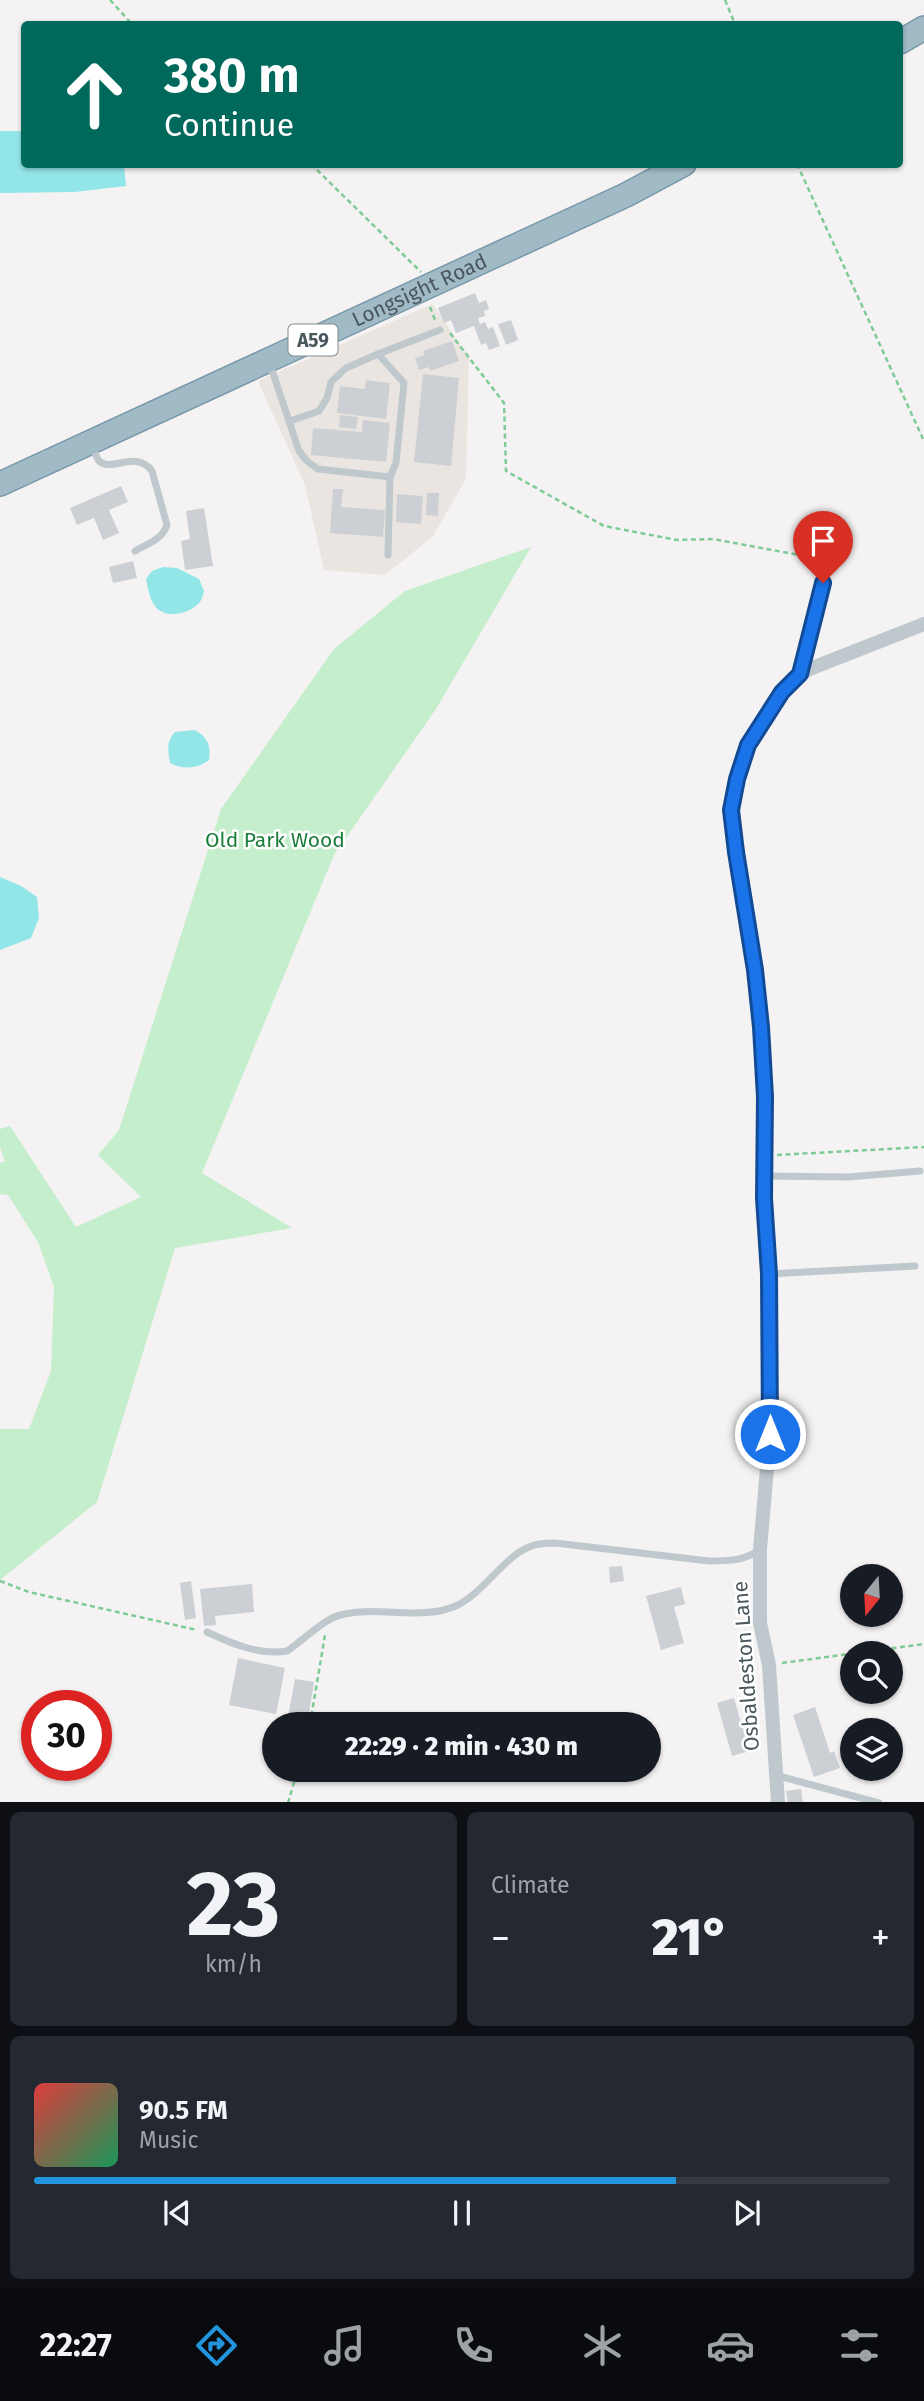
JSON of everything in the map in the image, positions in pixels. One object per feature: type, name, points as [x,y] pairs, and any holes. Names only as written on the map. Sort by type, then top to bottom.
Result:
[{"type":"highway","points":[[903,40],[924,27]]},
{"type":"highway","name":"Longsight Road","points":[[0,484],[626,195],[677,168]]},
{"type":"street","name":"Osbaldeston Lane","points":[[778,1802],[769,1665],[760,1623],[760,1549],[770,1434],[765,1097],[758,993],[731,810],[748,745],[782,692],[800,674],[924,624]]},
{"type":"lane","points":[[290,421],[319,411],[327,398],[331,382],[346,368],[440,330]]},
{"type":"lane","points":[[377,354],[404,383],[396,463],[390,477],[388,555]]},
{"type":"lane","points":[[268,360],[299,451],[307,461],[318,469],[390,477]]},
{"type":"lane","points":[[90,442],[98,460],[104,464],[139,462],[152,471],[167,525],[158,538],[135,551]]},
{"type":"lane","points":[[800,674],[823,583]]},
{"type":"lane","points":[[765,1176],[848,1177],[919,1171]]},
{"type":"lane","points":[[769,1274],[915,1266]]},
{"type":"lane","points":[[207,1632],[232,1644],[278,1652],[294,1646],[339,1615],[368,1612],[424,1613],[456,1606],[528,1547],[538,1544],[555,1543],[709,1561],[748,1558],[760,1549]]},
{"type":"lane","points":[[775,1775],[878,1802]]},
{"type":"path","points":[[110,0],[129,21]]},
{"type":"path","points":[[725,0],[734,21]]},
{"type":"path","points":[[315,168],[427,286],[441,332],[449,330],[505,402],[506,471],[604,526],[677,540],[713,539],[810,557],[823,583]]},
{"type":"path","points":[[798,168],[924,441]]},
{"type":"path","points":[[764,1156],[924,1147]]},
{"type":"path","points":[[0,1581],[29,1592],[207,1632]]},
{"type":"path","points":[[312,1712],[327,1621]]},
{"type":"path","points":[[769,1665],[924,1644]]},
{"type":"path","points":[[288,1802],[294,1782]]},
{"type":"shaded area","points":[[432,304],[469,357],[466,479],[433,536],[385,575],[324,570],[305,485],[258,381]]},
{"type":"green space","name":"Old Park Wood","points":[[531,547],[436,709],[334,855],[202,1173],[292,1228],[175,1248],[97,1502],[0,1580],[0,1429],[29,1429],[51,1371],[54,1287],[38,1242],[8,1195],[0,1194],[0,1163],[5,1161],[0,1147],[0,1129],[10,1126],[76,1227],[141,1197],[98,1155],[119,1130],[221,809],[334,649],[405,591]]},
{"type":"water","points":[[0,131],[21,131],[21,168],[124,168],[126,186],[75,192],[0,193]]},
{"type":"water","points":[[163,567],[177,568],[199,579],[204,591],[196,606],[178,614],[171,614],[155,606],[146,579],[152,571]]},
{"type":"water","points":[[195,730],[208,742],[209,760],[190,768],[170,763],[168,746],[175,732]]},
{"type":"water","points":[[0,877],[37,897],[39,918],[31,938],[0,950]]},
{"type":"building","points":[[475,293],[479,303],[486,300],[489,309],[484,311],[485,316],[478,318],[480,324],[485,322],[488,329],[493,327],[500,346],[489,350],[486,343],[481,345],[474,326],[456,333],[451,320],[444,323],[438,308]]},
{"type":"building","points":[[511,320],[518,340],[506,345],[498,324]]},
{"type":"building","points":[[452,341],[459,361],[430,371],[429,367],[419,370],[415,358],[425,355],[423,351]]},
{"type":"building","points":[[423,374],[459,378],[451,466],[414,462]]},
{"type":"building","points":[[366,380],[390,383],[386,419],[337,413],[340,386],[365,389]]},
{"type":"building","points":[[340,415],[358,417],[356,429],[339,427]]},
{"type":"building","points":[[363,420],[390,423],[386,462],[311,455],[313,428],[362,432]]},
{"type":"building","points":[[121,486],[128,502],[109,510],[119,533],[103,540],[94,518],[77,525],[70,508]]},
{"type":"building","points":[[333,489],[343,489],[341,507],[385,510],[383,537],[330,533]]},
{"type":"building","points":[[427,493],[439,493],[438,516],[426,515]]},
{"type":"building","points":[[397,494],[423,496],[421,524],[396,522]]},
{"type":"building","points":[[204,508],[213,566],[185,570],[181,541],[190,539],[186,511]]},
{"type":"building","points":[[133,561],[137,578],[113,583],[109,567]]},
{"type":"building","points":[[622,1566],[624,1581],[610,1583],[609,1567]]},
{"type":"building","points":[[191,1581],[196,1618],[185,1620],[180,1583]]},
{"type":"building","points":[[252,1584],[254,1612],[215,1616],[216,1625],[204,1626],[200,1589]]},
{"type":"building","points":[[681,1587],[685,1604],[674,1607],[684,1643],[661,1650],[646,1596]]},
{"type":"building","points":[[238,1658],[285,1668],[276,1712],[229,1705]]},
{"type":"building","points":[[295,1679],[314,1682],[309,1712],[289,1712]]},
{"type":"building","points":[[734,1698],[749,1751],[732,1756],[717,1703]]},
{"type":"building","points":[[815,1707],[830,1753],[834,1751],[840,1768],[814,1777],[793,1715]]},
{"type":"building","points":[[801,1789],[803,1802],[788,1802],[786,1791]]},
{"type":"route","points":[[770,1434],[769,1274],[764,1198],[765,1097],[761,1027],[731,810],[748,745],[782,692],[800,674],[823,583]]}]
